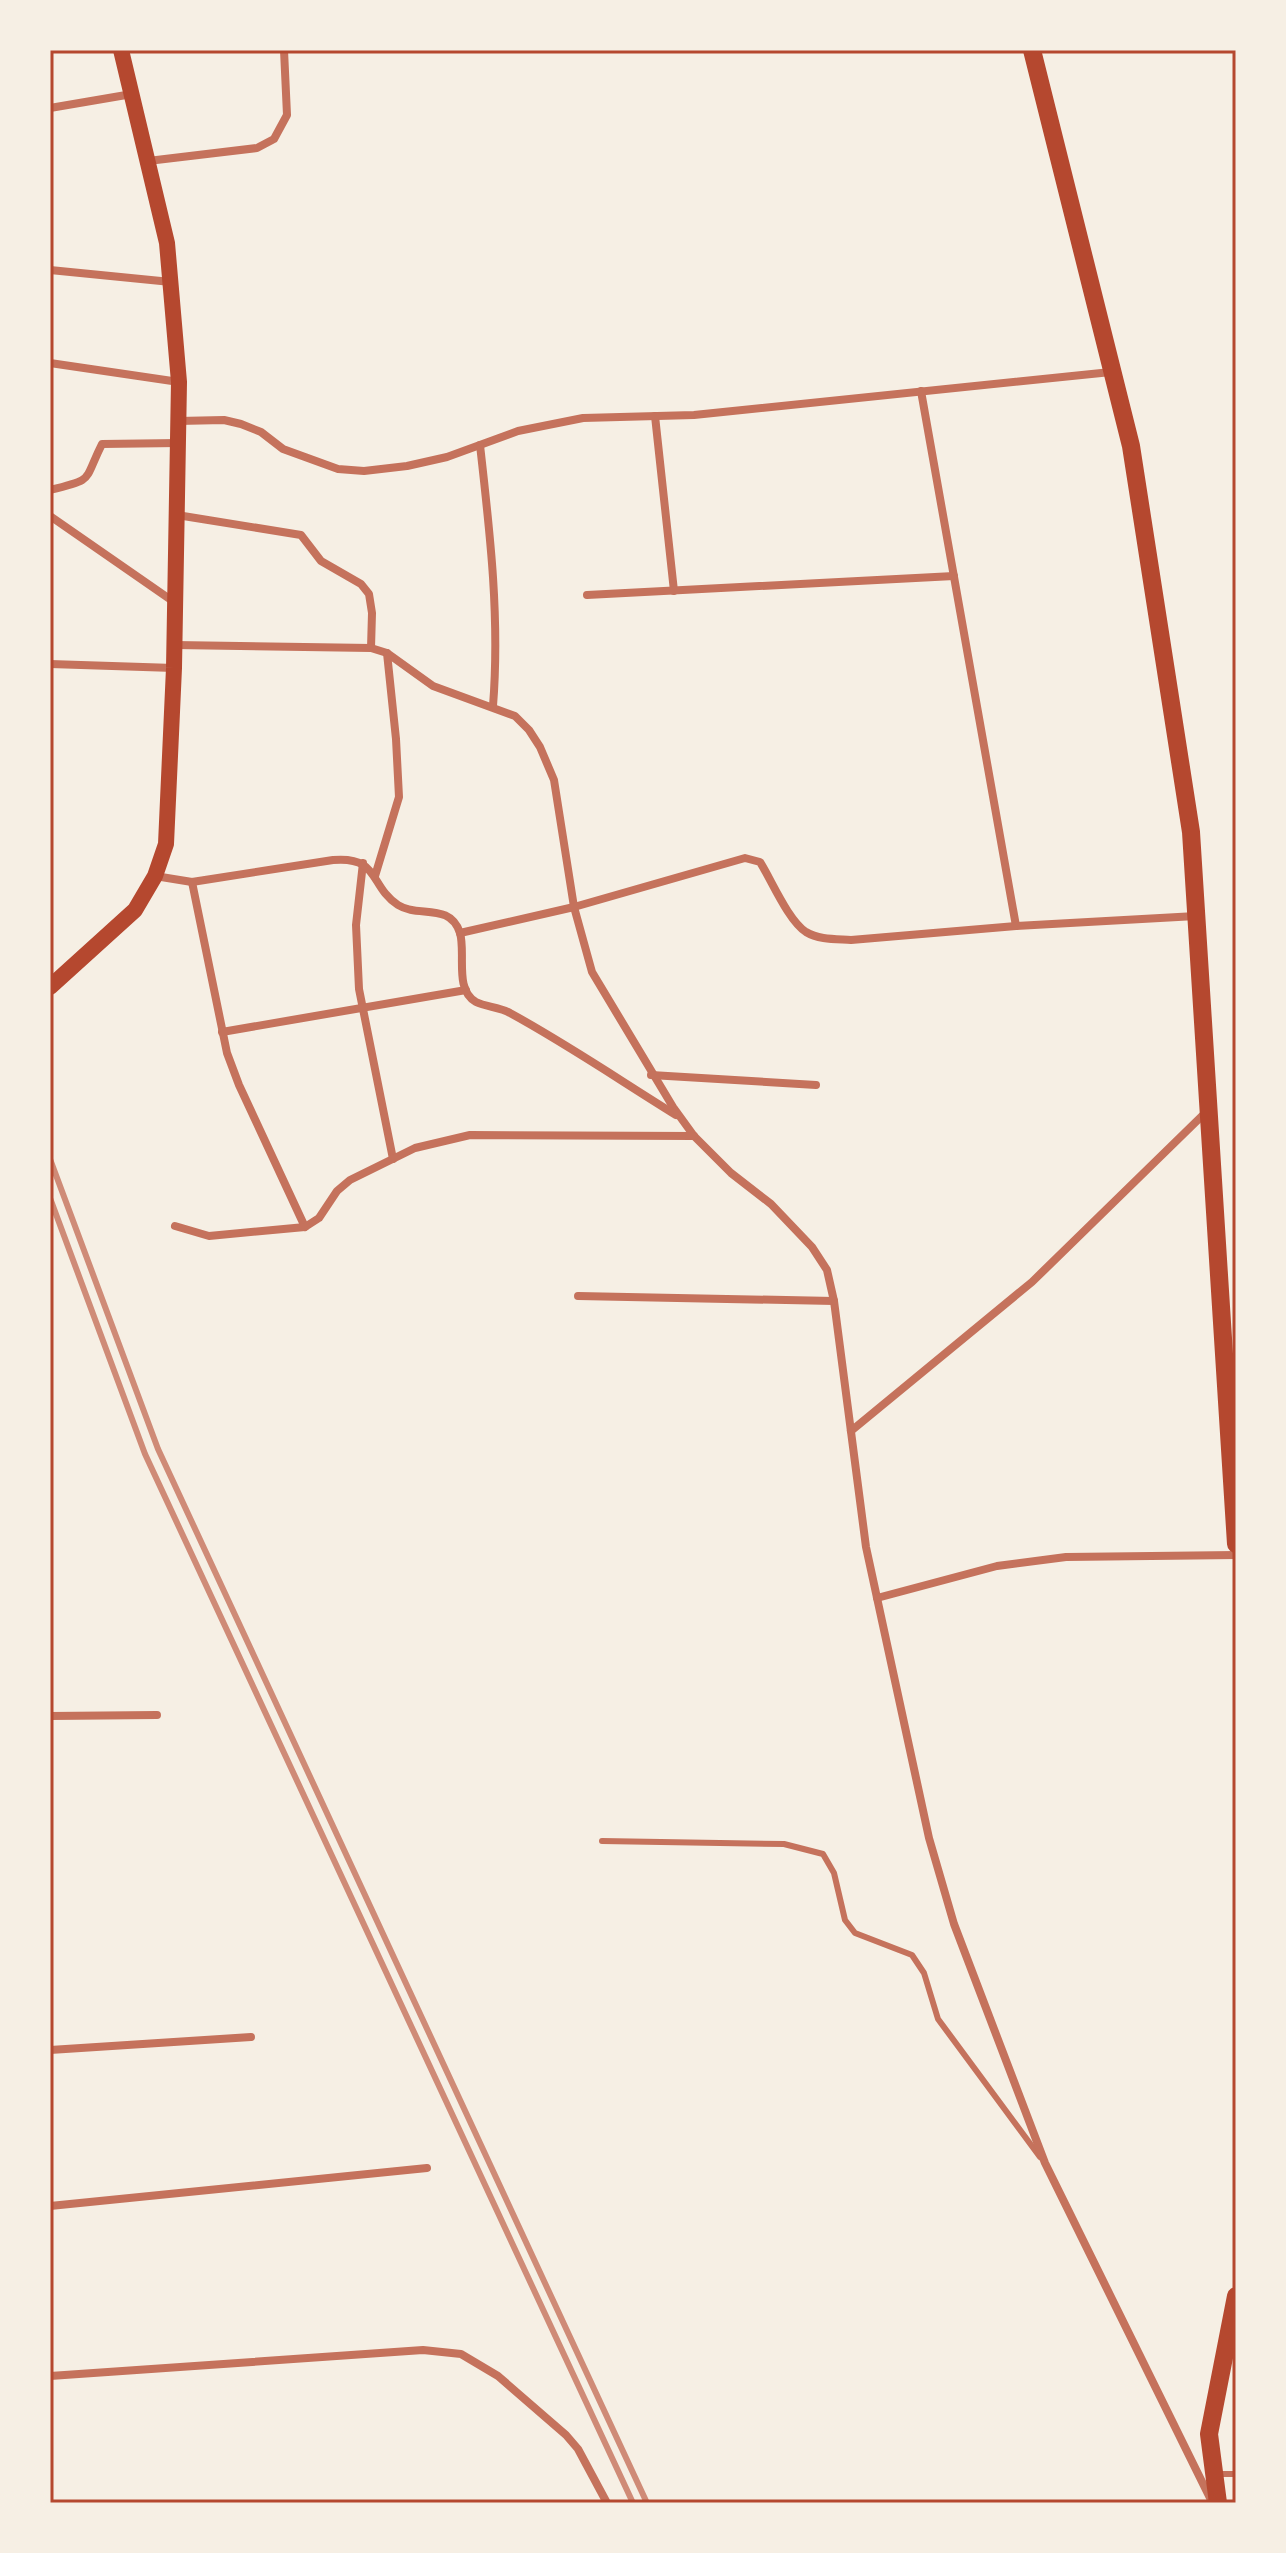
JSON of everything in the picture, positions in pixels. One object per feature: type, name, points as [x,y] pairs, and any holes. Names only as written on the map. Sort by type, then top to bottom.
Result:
[{"type":"main road","points":[[50,987],[135,910],[155,876],[166,844],[174,668],[179,382],[167,243],[121,50]]},
{"type":"main road","points":[[1032,50],[1131,446],[1191,832],[1236,1544]]},
{"type":"main road","points":[[1215,2503],[1209,2434],[1236,2296]]},
{"type":"street","points":[[148,161],[257,148],[274,139],[287,115],[284,50]]},
{"type":"street","points":[[50,108],[133,94]]},
{"type":"street","points":[[50,270],[171,282]]},
{"type":"street","points":[[50,363],[179,382]]},
{"type":"street","points":[[178,421],[224,420],[241,424],[261,432],[283,449],[338,469],[364,471],[447,457],[518,431],[583,418],[694,415],[1112,372]]},
{"type":"street","points":[[921,391],[1016,926]]},
{"type":"street","points":[[655,416],[674,591]]},
{"type":"street","points":[[50,490],[81,483],[88,478],[102,444],[178,443]]},
{"type":"street","points":[[480,445],[497,611],[493,706]]},
{"type":"street","points":[[176,515],[301,535],[321,561],[361,584],[369,594],[371,648]]},
{"type":"street","points":[[50,516],[175,602]]},
{"type":"street","points":[[587,595],[954,576]]},
{"type":"street","points":[[174,645],[371,648],[387,653],[433,686],[515,716],[540,747],[554,780],[574,907],[592,972],[651,1075],[694,1136],[731,1173],[771,1204],[812,1247],[827,1270],[834,1301],[866,1547],[929,1838],[954,1924],[1045,2163],[1215,2503]]},
{"type":"street","points":[[375,876],[399,797],[387,653]]},
{"type":"street","points":[[50,664],[174,668]]},
{"type":"street","points":[[155,876],[192,882],[348,858],[363,863],[397,904],[409,909],[443,913],[452,920],[460,933],[466,990],[475,1001],[507,1011],[681,1118]]},
{"type":"street","points":[[460,933],[574,907],[745,858],[760,862],[793,918],[806,932],[824,938],[851,940],[1016,926],[1197,916]]},
{"type":"street","points":[[363,863],[356,925],[361,1007],[393,1159]]},
{"type":"street","points":[[192,882],[222,1032],[239,1085],[305,1227]]},
{"type":"street","points":[[222,1032],[466,990]]},
{"type":"street","points":[[651,1075],[816,1085]]},
{"type":"street","points":[[851,1431],[1032,1282],[1209,1110]]},
{"type":"street","points":[[175,1226],[209,1236],[305,1227],[319,1218],[337,1191],[350,1180],[415,1148],[470,1135],[694,1136]]},
{"type":"street","points":[[578,1296],[834,1301]]},
{"type":"street","points":[[877,1598],[997,1566],[1066,1557],[1236,1555]]},
{"type":"street","points":[[50,1716],[157,1715]]},
{"type":"street","points":[[50,2050],[251,2037]]},
{"type":"street","points":[[50,2206],[427,2168]]},
{"type":"street","points":[[50,2376],[423,2350],[461,2354],[498,2376],[566,2435],[578,2449],[607,2503]]},
{"type":"lane","points":[[602,1841],[784,1844],[823,1854],[834,1873],[845,1920],[855,1933],[912,1955],[924,1973],[938,2019],[1045,2163]]},
{"type":"lane","points":[[1214,2474],[1236,2474]]},
{"type":"railway","points":[[50,1159],[158,1449],[647,2503]]},
{"type":"railway","points":[[50,1198],[145,1454],[633,2503]]}]
